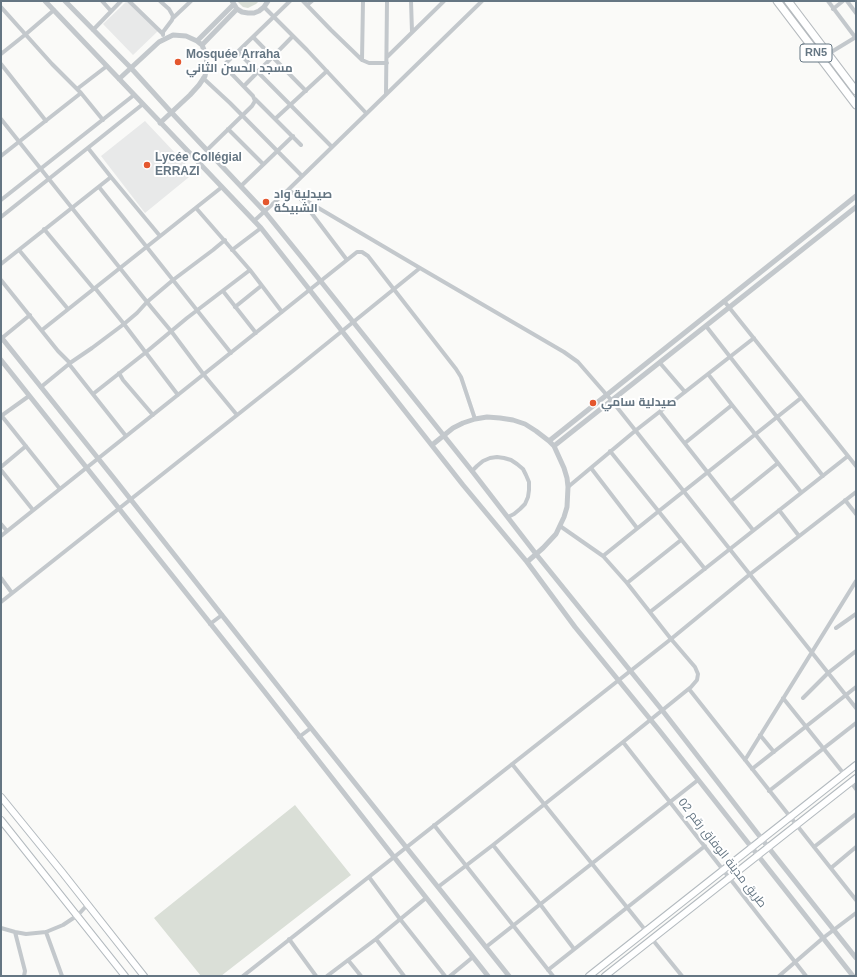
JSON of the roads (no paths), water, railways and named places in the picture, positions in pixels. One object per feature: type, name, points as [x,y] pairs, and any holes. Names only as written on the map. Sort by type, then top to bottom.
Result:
[{"type":"main road","name":"RN5","points":[[777,1],[856,105]]},
{"type":"main road","name":"RN5","points":[[788,1],[856,91]]},
{"type":"main road","points":[[589,976],[856,765]]},
{"type":"main road","points":[[605,976],[853,780]]},
{"type":"main road","points":[[1,797],[144,976]]},
{"type":"main road","points":[[1,820],[125,976]]},
{"type":"street","points":[[46,1],[260,228],[853,976]]},
{"type":"street","points":[[65,1],[131,68],[265,212],[444,435],[536,554],[662,710],[856,958]]},
{"type":"street","points":[[102,1],[111,11]]},
{"type":"street","points":[[93,30],[121,1]]},
{"type":"street","points":[[129,1],[163,37]]},
{"type":"street","points":[[160,1],[172,14],[173,18]]},
{"type":"street","points":[[234,5],[242,12],[254,13],[264,7],[268,1]]},
{"type":"street","points":[[290,1],[226,63],[226,66],[255,99],[301,145]]},
{"type":"street","points":[[304,1],[362,60],[369,63],[387,63]]},
{"type":"street","points":[[307,5],[312,1]]},
{"type":"street","points":[[362,1],[362,60]]},
{"type":"street","points":[[386,94],[387,1]]},
{"type":"street","points":[[411,1],[412,32]]},
{"type":"street","points":[[387,57],[444,1]]},
{"type":"street","points":[[254,221],[288,190],[482,1]]},
{"type":"street","points":[[828,1],[856,37],[828,54]]},
{"type":"street","points":[[834,9],[844,1]]},
{"type":"street","points":[[847,1],[856,13]]},
{"type":"street","points":[[163,37],[163,32],[173,18],[189,2]]},
{"type":"street","points":[[197,41],[234,5]]},
{"type":"street","points":[[202,45],[234,5]]},
{"type":"street","points":[[1,7],[52,64],[77,89],[103,120]]},
{"type":"street","points":[[264,7],[366,113]]},
{"type":"street","points":[[1,54],[54,10]]},
{"type":"street","points":[[119,79],[163,37],[173,35],[186,36],[202,45],[206,55],[205,76],[190,94],[160,123]]},
{"type":"street","points":[[244,86],[293,36]]},
{"type":"street","points":[[253,37],[306,91]]},
{"type":"street","points":[[238,52],[332,147]]},
{"type":"street","points":[[1,64],[46,121]]},
{"type":"street","points":[[77,89],[107,66]]},
{"type":"street","points":[[275,119],[327,71]]},
{"type":"street","points":[[203,78],[302,176]]},
{"type":"street","points":[[1,156],[81,94]]},
{"type":"street","points":[[1,200],[134,95]]},
{"type":"street","points":[[207,150],[254,103],[255,99]]},
{"type":"street","points":[[1,217],[143,104]]},
{"type":"street","points":[[1,118],[237,415]]},
{"type":"street","points":[[228,129],[263,164]]},
{"type":"street","points":[[241,186],[293,136]]},
{"type":"street","points":[[88,148],[160,236]]},
{"type":"street","points":[[1,264],[111,177]]},
{"type":"street","points":[[99,187],[231,353]]},
{"type":"street","points":[[42,330],[222,187]]},
{"type":"street","points":[[288,190],[572,357],[586,370],[612,401],[856,708]]},
{"type":"street","points":[[298,196],[347,260]]},
{"type":"street","points":[[549,441],[856,196]]},
{"type":"street","points":[[554,446],[856,207]]},
{"type":"street","points":[[196,208],[250,270],[282,312]]},
{"type":"street","points":[[232,250],[260,228]]},
{"type":"street","points":[[44,229],[124,324],[178,395]]},
{"type":"street","points":[[41,388],[69,364],[124,324],[173,280],[225,240]]},
{"type":"street","points":[[19,250],[68,309]]},
{"type":"street","points":[[1,536],[357,252],[364,253],[456,369],[461,377],[475,419]]},
{"type":"street","points":[[1,602],[420,268]]},
{"type":"street","points":[[93,394],[250,270]]},
{"type":"street","points":[[1,280],[126,436]]},
{"type":"street","points":[[235,307],[262,286]]},
{"type":"street","points":[[223,291],[256,333]]},
{"type":"street","points":[[724,301],[856,466]]},
{"type":"street","points":[[30,315],[1,337],[509,976]]},
{"type":"street","points":[[706,326],[823,476]]},
{"type":"street","points":[[568,487],[635,431],[754,338]]},
{"type":"street","points":[[1,360],[488,976]]},
{"type":"street","points":[[660,363],[685,392]]},
{"type":"street","points":[[119,373],[123,380],[153,415]]},
{"type":"street","points":[[708,374],[802,492]]},
{"type":"street","points":[[29,396],[1,415],[60,489]]},
{"type":"street","points":[[603,556],[801,398]]},
{"type":"street","points":[[685,443],[732,405]]},
{"type":"street","points":[[660,412],[753,530]]},
{"type":"street","points":[[432,444],[458,426],[475,419],[494,417],[513,420],[525,424],[554,446],[564,468],[568,487],[567,507],[560,526],[550,542],[526,562]]},
{"type":"street","points":[[26,446],[1,469],[33,510]]},
{"type":"street","points":[[610,452],[705,568]]},
{"type":"street","points":[[650,612],[848,456]]},
{"type":"street","points":[[472,471],[483,461],[497,457],[511,460],[522,469],[528,482],[528,497],[525,504],[514,514],[508,517]]},
{"type":"street","points":[[731,501],[778,463]]},
{"type":"street","points":[[591,468],[637,528]]},
{"type":"street","points":[[243,976],[671,639],[798,536],[856,492]]},
{"type":"street","points":[[845,500],[856,514]]},
{"type":"street","points":[[779,510],[798,536]]},
{"type":"street","points":[[1,524],[7,531]]},
{"type":"street","points":[[438,887],[623,742],[689,689],[697,680],[698,671],[696,667],[603,556],[560,526]]},
{"type":"street","points":[[627,583],[681,540]]},
{"type":"street","points":[[1,578],[12,593]]},
{"type":"street","points":[[745,760],[856,582]]},
{"type":"street","points":[[836,628],[856,614]]},
{"type":"street","points":[[210,624],[222,615]]},
{"type":"street","points":[[803,698],[828,673],[856,651]]},
{"type":"street","points":[[752,769],[856,687]]},
{"type":"street","points":[[689,689],[856,900]]},
{"type":"street","points":[[783,698],[844,774]]},
{"type":"street","points":[[769,791],[856,723]]},
{"type":"street","points":[[299,737],[311,728]]},
{"type":"street","points":[[760,735],[774,752]]},
{"type":"street","name":"طريق مدينة الوفاق رقم 02","points":[[623,742],[806,976]]},
{"type":"street","points":[[512,764],[646,931]]},
{"type":"street","points":[[486,947],[698,780]]},
{"type":"street","points":[[853,780],[856,788]]},
{"type":"street","points":[[814,847],[856,814]]},
{"type":"street","points":[[434,825],[553,976]]},
{"type":"street","points":[[493,845],[574,949]]},
{"type":"street","points":[[548,970],[705,846]]},
{"type":"street","points":[[831,868],[856,847]]},
{"type":"street","points":[[369,877],[445,976]]},
{"type":"street","points":[[327,976],[376,939],[426,898]]},
{"type":"street","points":[[1,928],[26,934],[46,932],[63,926],[78,915],[88,904]]},
{"type":"street","points":[[779,976],[823,938],[856,913]]},
{"type":"street","points":[[15,932],[25,971],[24,976]]},
{"type":"street","points":[[46,932],[62,976]]},
{"type":"street","points":[[652,938],[682,976]]},
{"type":"street","points":[[289,939],[316,976]]},
{"type":"street","points":[[376,939],[404,976]]},
{"type":"street","points":[[450,976],[473,957]]},
{"type":"street","points":[[348,960],[361,976]]},
{"type":"place","name":"Mosquée Arraha مسجد الحسن الثاني","points":[[178,62]]},
{"type":"place","name":"Lycée Collégial ERRAZI","points":[[147,165]]},
{"type":"place","name":"صيدلية واد الشبيكة","points":[[266,202]]},
{"type":"place","name":"صيدلية سامي","points":[[593,403]]}]
